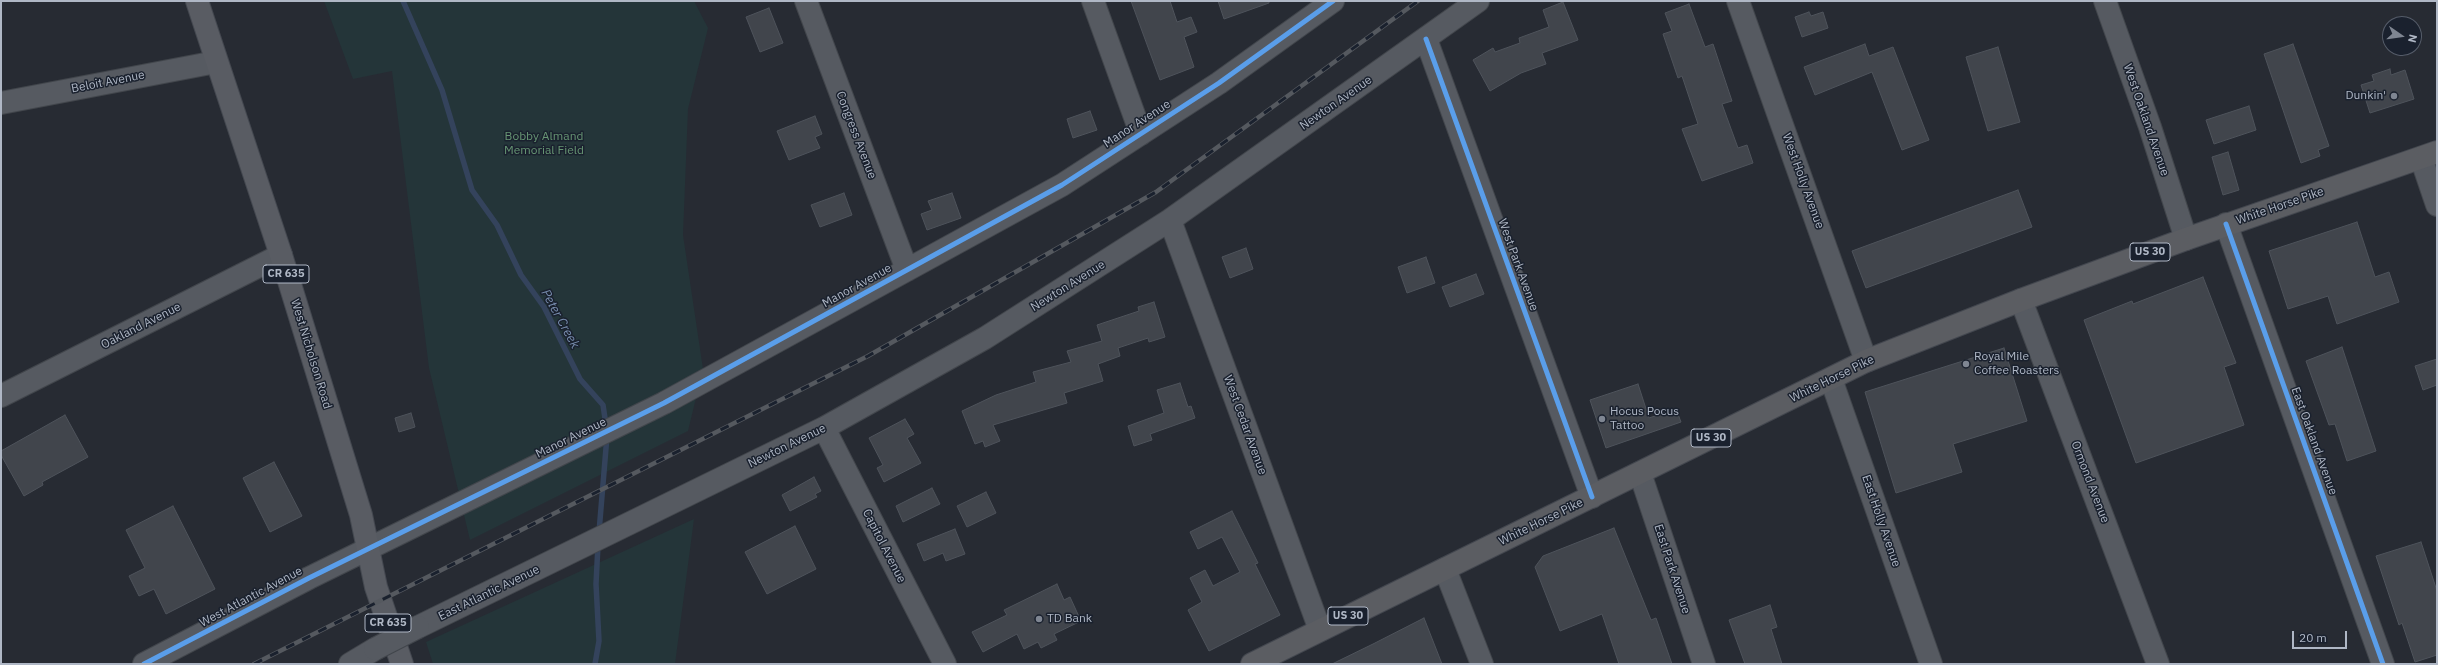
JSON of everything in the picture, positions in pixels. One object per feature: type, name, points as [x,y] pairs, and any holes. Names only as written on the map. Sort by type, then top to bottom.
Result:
[{"type":"highway","name":"White Horse Pike","points":[[1252,664],[1866,361],[2021,300],[2226,224],[2429,155]]},
{"type":"main road","name":"West Nicholson Road","points":[[197,1],[280,255],[361,515],[376,587],[402,664]]},
{"type":"street","name":"Congress Avenue","points":[[806,1],[907,270]]},
{"type":"street","points":[[1093,1],[1140,134]]},
{"type":"street","name":"Manor Avenue","points":[[368,549],[664,403],[1062,185],[1219,83],[1333,1]]},
{"type":"street","name":"Newton Avenue","points":[[630,524],[824,428],[985,338],[1170,220],[1478,1]]},
{"type":"street","name":"West Holly Avenue","points":[[1738,1],[1866,361]]},
{"type":"street","name":"West Oakland Avenue","points":[[2105,1],[2150,127],[2186,239]]},
{"type":"street","name":"West Park Avenue","points":[[1426,39],[1592,497]]},
{"type":"street","name":"Beloit Avenue","points":[[1,102],[216,62]]},
{"type":"street","points":[[2429,155],[2437,205]]},
{"type":"street","name":"West Cedar Avenue","points":[[1170,220],[1320,630]]},
{"type":"street","name":"East Oakland Avenue","points":[[2226,224],[2383,664]]},
{"type":"street","name":"Oakland Avenue","points":[[1,396],[280,255]]},
{"type":"street","name":"Ormond Avenue","points":[[2021,300],[2158,664]]},
{"type":"street","name":"East Holly Avenue","points":[[1831,379],[1931,664]]},
{"type":"street","name":"Capitol Avenue","points":[[824,428],[945,664]]},
{"type":"street","name":"East Park Avenue","points":[[1640,473],[1704,664]]},
{"type":"street","name":"East Atlantic Avenue","points":[[350,664],[418,627],[630,524]]},
{"type":"street","name":"West Atlantic Avenue","points":[[144,664],[368,549]]},
{"type":"street","points":[[1445,569],[1482,664]]},
{"type":"green space","name":"Bobby Almand Memorial Field","points":[[324,1],[694,1],[708,28],[688,109],[683,235],[703,369],[688,431],[470,540],[429,368],[392,71],[353,79]]},
{"type":"green space","points":[[694,519],[675,664],[433,664],[426,642]]},
{"type":"building","points":[[1131,1],[1170,1],[1177,22],[1191,17],[1197,32],[1184,37],[1194,67],[1160,80]]},
{"type":"building","points":[[1218,1],[1269,1],[1269,3],[1224,19]]},
{"type":"building","points":[[1563,2],[1578,40],[1542,53],[1546,64],[1521,73],[1490,91],[1473,60],[1493,48],[1495,52],[1520,43],[1519,38],[1549,27],[1543,10]]},
{"type":"building","points":[[1689,4],[1705,47],[1713,44],[1732,101],[1722,104],[1738,148],[1747,145],[1753,163],[1702,181],[1682,129],[1698,124],[1682,76],[1678,78],[1663,34],[1672,31],[1665,13]]},
{"type":"building","points":[[769,8],[783,43],[760,52],[746,17]]},
{"type":"building","points":[[1809,12],[1811,16],[1823,12],[1828,28],[1802,37],[1795,17]]},
{"type":"building","points":[[1865,44],[1869,56],[1893,47],[1929,140],[1902,150],[1872,72],[1815,95],[1804,67]]},
{"type":"building","points":[[2293,44],[2329,146],[2318,150],[2320,156],[2301,163],[2264,54]]},
{"type":"building","points":[[1998,47],[2020,122],[1988,131],[1966,57]]},
{"type":"building","points":[[2390,69],[2391,75],[2405,70],[2414,99],[2370,113],[2361,85],[2374,81],[2372,75]]},
{"type":"building","points":[[2249,106],[2256,130],[2214,144],[2206,120]]},
{"type":"building","points":[[1090,111],[1097,130],[1073,138],[1067,119]]},
{"type":"building","points":[[815,116],[822,134],[815,137],[820,148],[789,160],[777,131]]},
{"type":"building","points":[[2228,152],[2239,190],[2223,195],[2212,157]]},
{"type":"building","points":[[2018,190],[2032,227],[1866,288],[1852,251]]},
{"type":"building","points":[[844,193],[852,215],[820,227],[811,205]]},
{"type":"building","points":[[952,193],[961,218],[927,230],[921,214],[932,210],[928,201]]},
{"type":"building","points":[[2357,222],[2375,277],[2389,272],[2399,302],[2337,324],[2328,296],[2288,309],[2269,251]]},
{"type":"building","points":[[1246,248],[1253,269],[1230,278],[1222,257]]},
{"type":"building","points":[[1426,257],[1435,283],[1407,293],[1398,267]]},
{"type":"building","points":[[1476,274],[1484,294],[1450,307],[1442,287]]},
{"type":"building","points":[[2203,277],[2236,363],[2224,367],[2244,425],[2136,463],[2084,320],[2132,301],[2133,304]]},
{"type":"building","points":[[1154,302],[1165,337],[1149,342],[1148,338],[1118,348],[1120,356],[1098,364],[1103,381],[1064,393],[1067,403],[993,425],[1000,441],[985,447],[983,441],[975,444],[962,411],[996,395],[1036,382],[1033,372],[1071,362],[1067,351],[1102,341],[1097,325],[1139,311],[1138,307]]},
{"type":"building","points":[[2342,347],[2376,451],[2347,461],[2335,424],[2329,425],[2306,361]]},
{"type":"building","points":[[2004,348],[2027,421],[1953,444],[1962,472],[1896,493],[1865,392]]},
{"type":"building","points":[[2437,359],[2437,385],[2423,390],[2415,366]]},
{"type":"building","points":[[1180,383],[1188,407],[1191,406],[1195,418],[1150,434],[1152,440],[1134,446],[1128,426],[1164,413],[1157,390]]},
{"type":"building","points":[[1638,384],[1649,418],[1676,409],[1681,422],[1606,448],[1590,400]]},
{"type":"building","points":[[411,413],[415,427],[399,432],[395,418]]},
{"type":"building","points":[[65,415],[88,457],[42,482],[43,485],[24,496],[1,455],[1,451]]},
{"type":"building","points":[[905,419],[914,434],[907,438],[921,463],[884,482],[877,468],[883,465],[869,438]]},
{"type":"building","points":[[274,462],[302,516],[270,532],[243,478]]},
{"type":"building","points":[[814,477],[821,491],[815,494],[817,497],[790,511],[782,495]]},
{"type":"building","points":[[932,488],[940,504],[903,522],[896,506]]},
{"type":"building","points":[[986,492],[996,513],[967,527],[957,506]]},
{"type":"building","points":[[173,506],[215,589],[166,614],[154,589],[139,596],[129,576],[145,568],[126,530]]},
{"type":"building","points":[[1232,511],[1258,563],[1255,564],[1280,615],[1209,651],[1188,610],[1202,602],[1190,578],[1205,570],[1213,586],[1240,572],[1222,537],[1198,549],[1190,532]]},
{"type":"building","points":[[795,526],[816,569],[767,594],[745,552]]},
{"type":"building","points":[[1614,528],[1651,620],[1656,618],[1672,664],[1619,664],[1602,614],[1560,631],[1535,567],[1543,556]]},
{"type":"building","points":[[955,529],[965,554],[946,561],[943,553],[924,561],[917,544]]},
{"type":"building","points":[[2421,542],[2437,591],[2437,655],[2415,662],[2402,623],[2399,625],[2376,556]]},
{"type":"building","name":"TD Bank","points":[[1057,584],[1064,600],[1070,597],[1081,621],[1054,634],[1057,640],[1041,648],[1038,642],[1024,649],[1017,634],[983,652],[972,632],[1007,615],[1004,610]]},
{"type":"building","points":[[1770,605],[1777,627],[1771,629],[1782,664],[1745,664],[1729,620]]},
{"type":"building","points":[[1424,618],[1442,664],[1332,664],[1373,644]]},
{"type":"waterway","name":"Peter Creek","points":[[403,1],[442,90],[472,190],[497,225],[521,275],[544,307],[580,379],[603,405],[606,425]]},
{"type":"waterway","name":"Peter Creek","points":[[599,532],[607,436]]},
{"type":"waterway","name":"Peter Creek","points":[[595,664],[599,641],[596,584],[598,545]]},
{"type":"railway","points":[[254,664],[868,356],[1156,192],[1418,1]]},
{"type":"cycle path","points":[[144,664],[309,578],[664,403],[1062,185],[1219,83],[1333,1]]},
{"type":"cycle path","points":[[1426,39],[1592,497]]},
{"type":"cycle path","points":[[2226,224],[2383,664]]},
{"type":"place","name":"Dunkin'","points":[[2394,96]]},
{"type":"place","name":"Royal Mile Coffee Roasters","points":[[1966,364]]},
{"type":"place","name":"Hocus Pocus Tattoo","points":[[1602,419]]},
{"type":"place","name":"TD Bank","points":[[1039,619]]}]
